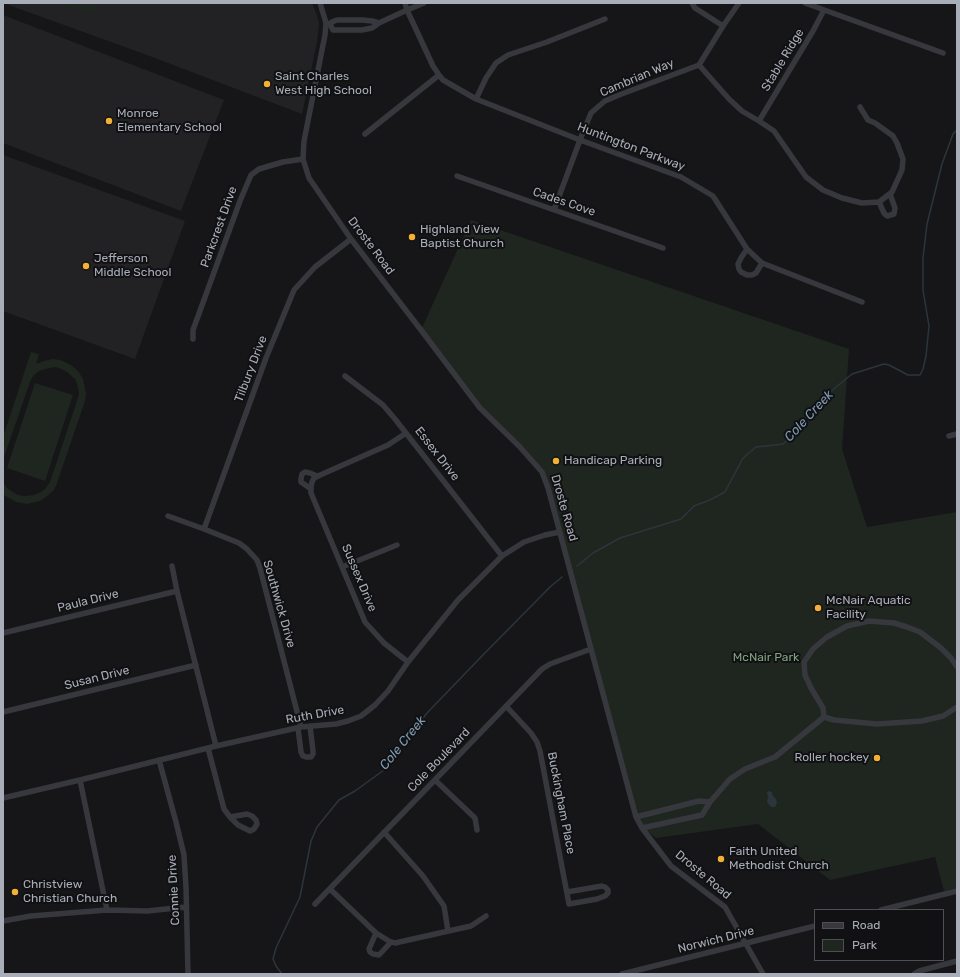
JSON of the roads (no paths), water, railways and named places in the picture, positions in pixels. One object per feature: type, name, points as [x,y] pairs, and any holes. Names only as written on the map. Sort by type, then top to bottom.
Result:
[{"type":"street","name":"Droste Road","points":[[320,3],[328,24],[324,35],[304,141],[303,159],[309,178],[351,239],[480,408],[519,446],[542,472],[560,532],[636,817],[642,828],[671,866],[726,907],[763,974]]},
{"type":"street","name":"Huntington Parkway","points":[[405,3],[433,66],[443,80],[476,99],[580,140],[681,177],[713,196],[747,249],[762,264],[862,302]]},
{"type":"street","points":[[379,23],[363,20],[337,20],[328,24],[333,30],[372,28],[379,23],[424,3]]},
{"type":"street","points":[[692,3],[695,8],[723,26]]},
{"type":"street","points":[[739,3],[699,65],[729,99],[742,111],[774,131],[806,177],[822,190],[842,198],[862,203],[878,202],[892,192],[902,170],[903,159],[893,136],[875,123],[868,120],[860,107]]},
{"type":"street","points":[[805,3],[943,53]]},
{"type":"street","name":"Stable Ridge","points":[[759,121],[824,10]]},
{"type":"street","points":[[476,99],[486,78],[496,63],[508,55],[548,42],[605,19]]},
{"type":"street","name":"Cambrian Way","points":[[554,210],[591,114],[599,106],[605,101],[619,95],[699,65]]},
{"type":"street","points":[[365,134],[439,75]]},
{"type":"street","name":"Parkcrest Drive","points":[[194,339],[193,330],[241,197],[251,175],[261,168],[283,162],[303,159]]},
{"type":"street","name":"Cades Cove","points":[[457,176],[663,248]]},
{"type":"street","points":[[878,202],[887,216],[894,214],[895,208],[890,194]]},
{"type":"street","name":"Tilbury Drive","points":[[204,529],[266,358],[294,290],[315,267],[351,239]]},
{"type":"street","points":[[747,249],[738,264],[741,272],[746,275],[752,275],[756,273],[762,264]]},
{"type":"street","name":"Essex Drive","points":[[345,376],[383,405],[406,432],[502,556]]},
{"type":"street","name":"Sussex Drive","points":[[406,432],[388,445],[317,476],[305,472],[302,474],[301,482],[311,489],[311,493],[365,622],[384,643],[408,662]]},
{"type":"street","points":[[950,436],[957,434]]},
{"type":"street","points":[[311,489],[312,482],[317,476]]},
{"type":"street","name":"Southwick Drive","points":[[168,516],[239,543],[257,560],[299,727],[301,752],[303,756],[306,757],[311,757],[313,754],[310,726]]},
{"type":"street","name":"Ruth Drive","points":[[3,798],[216,746],[299,727],[336,724],[361,716],[375,705],[388,691],[408,662],[458,600],[502,556],[524,542],[560,532]]},
{"type":"street","points":[[342,567],[397,545]]},
{"type":"street","points":[[172,566],[216,746]]},
{"type":"street","name":"Paula Drive","points":[[3,633],[177,591]]},
{"type":"street","points":[[824,717],[823,708],[805,675],[804,662],[813,649],[827,637],[847,626],[869,621],[894,623],[907,627],[920,632],[930,639],[951,658],[957,667]]},
{"type":"street","name":"Cole Boulevard","points":[[315,904],[546,666],[590,649]]},
{"type":"street","name":"Susan Drive","points":[[3,712],[196,665]]},
{"type":"street","name":"Buckingham Place","points":[[506,706],[531,733],[537,742],[540,751],[567,892]]},
{"type":"street","points":[[824,717],[834,720],[877,724],[922,720],[943,716],[957,707]]},
{"type":"street","points":[[642,828],[702,815],[710,802],[730,779],[745,769],[775,757],[824,717]]},
{"type":"street","points":[[208,748],[224,810],[230,817]]},
{"type":"street","name":"Connie Drive","points":[[159,760],[184,855],[188,974]]},
{"type":"street","points":[[80,780],[108,910]]},
{"type":"street","points":[[436,780],[475,818],[477,830]]},
{"type":"street","points":[[636,817],[699,801],[710,802]]},
{"type":"street","points":[[384,832],[423,876],[444,906],[448,931]]},
{"type":"street","points":[[602,886],[605,886],[608,890],[608,893],[605,896],[597,899],[569,904],[567,892],[602,886]]},
{"type":"street","points":[[330,889],[376,933],[395,943],[471,926],[486,916]]},
{"type":"street","points":[[885,909],[957,892]]},
{"type":"street","points":[[3,921],[31,916],[108,910],[146,911],[186,907]]},
{"type":"street","name":"Norwich Drive","points":[[622,974],[814,926]]},
{"type":"street","points":[[376,933],[369,949],[373,954],[379,955],[391,942]]},
{"type":"street","points":[[914,974],[919,971],[957,961]]},
{"type":"street","points":[[653,967],[655,974]]},
{"type":"waterway","name":"Cole Creek","points":[[577,566],[593,553],[620,538],[681,519],[694,506],[725,492],[743,458],[756,447],[783,444],[795,433],[824,397],[852,374],[884,364],[908,375],[920,375],[926,356],[929,326],[923,290],[923,258],[927,224],[942,164],[953,134],[957,130]]},
{"type":"waterway","name":"Cole Creek","points":[[282,974],[273,959],[276,948],[300,897],[311,841],[317,827],[339,800],[355,791],[384,770],[399,748],[428,712],[550,587],[562,577]]},
{"type":"place","name":"Saint Charles West High School","points":[[267,84]]},
{"type":"place","name":"Monroe Elementary School","points":[[109,121]]},
{"type":"place","name":"Highland View Baptist Church","points":[[412,237]]},
{"type":"place","name":"Jefferson Middle School","points":[[86,266]]},
{"type":"place","name":"Handicap Parking","points":[[556,461]]},
{"type":"place","name":"McNair Aquatic Facility","points":[[818,608]]},
{"type":"place","name":"Roller hockey","points":[[877,758]]},
{"type":"place","name":"Faith United Methodist Church","points":[[721,859]]},
{"type":"place","name":"Christview Christian Church","points":[[15,892]]},
{"type":"park label","name":"McNair Park","points":[[766,658]]}]
